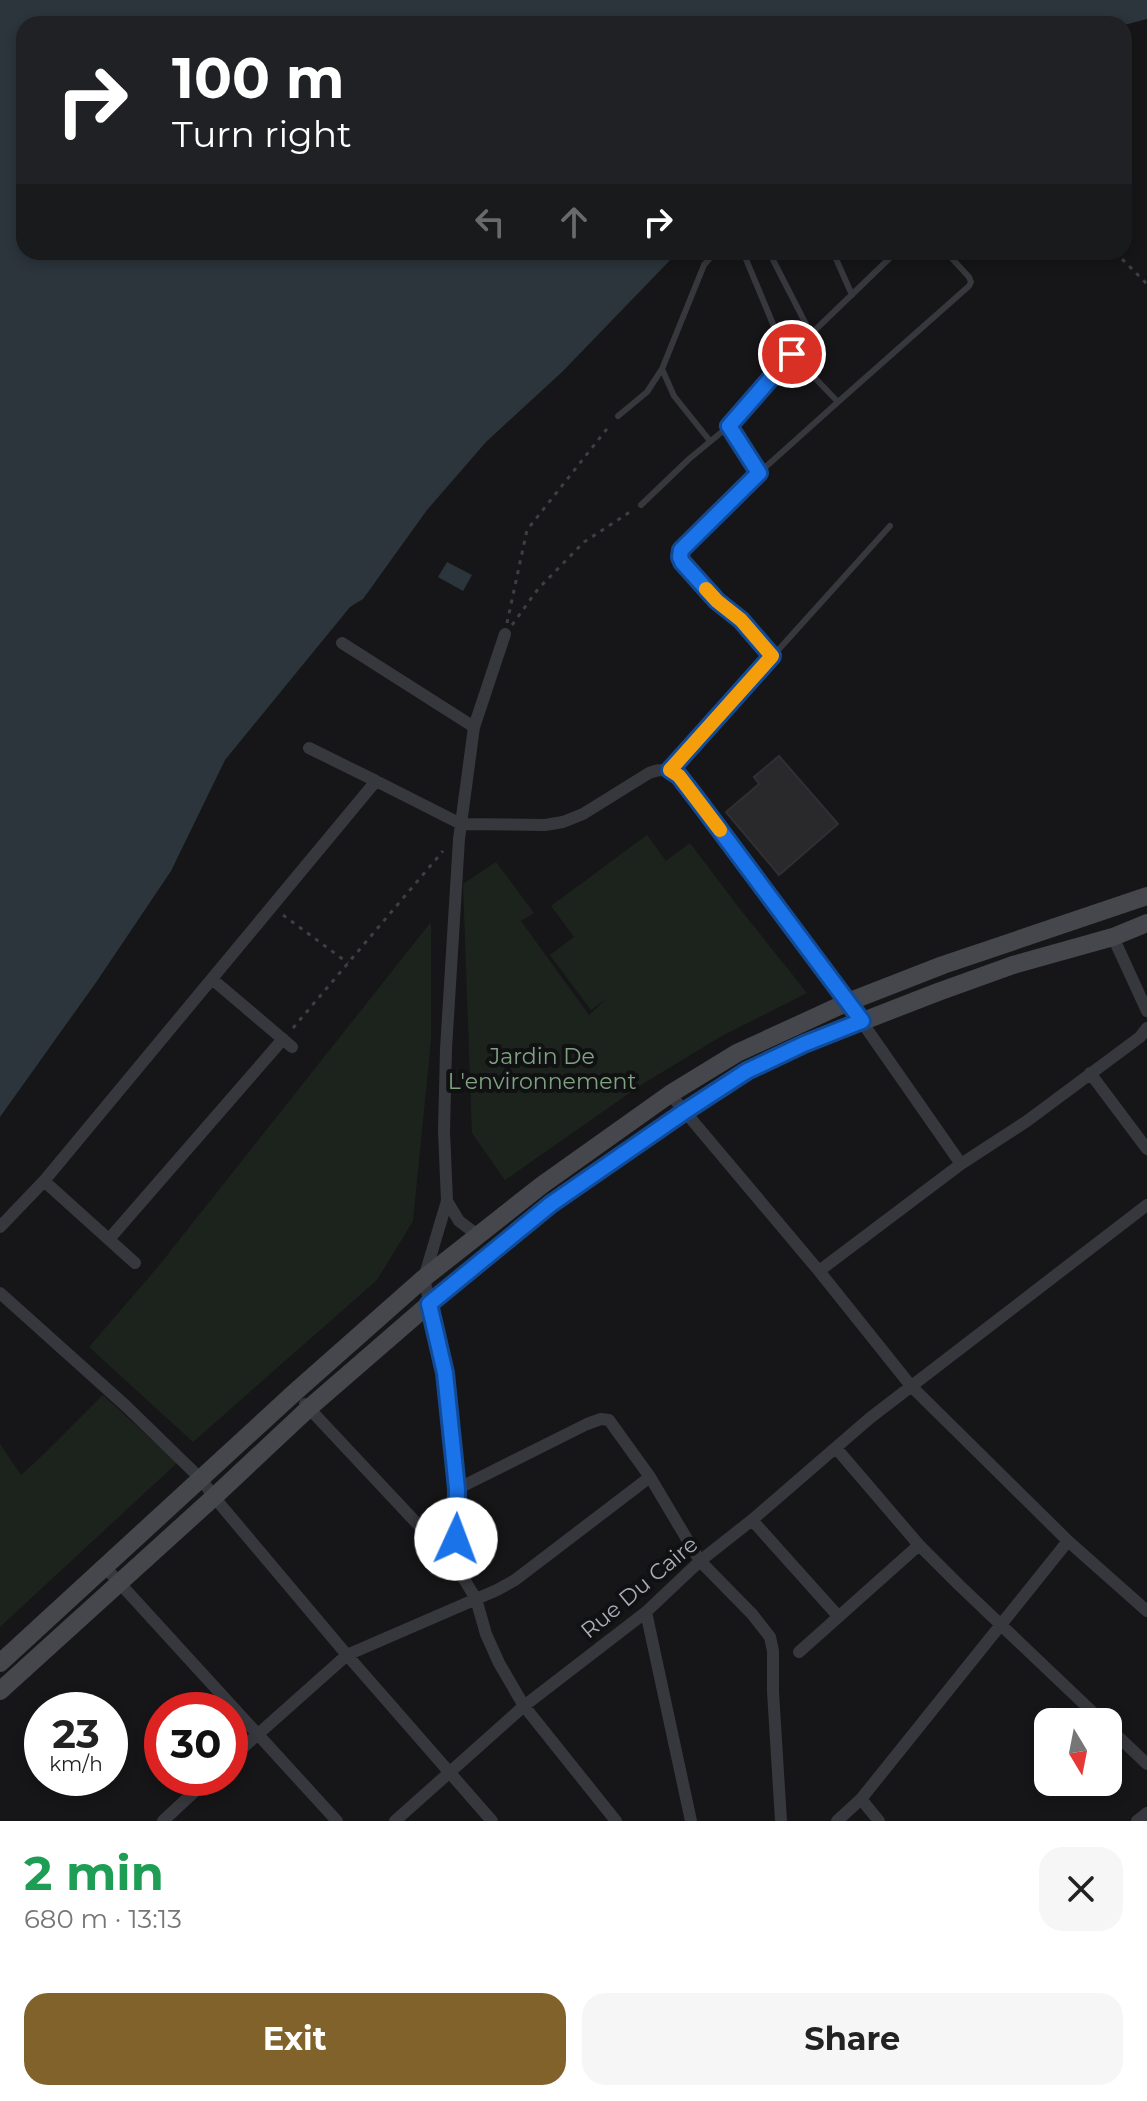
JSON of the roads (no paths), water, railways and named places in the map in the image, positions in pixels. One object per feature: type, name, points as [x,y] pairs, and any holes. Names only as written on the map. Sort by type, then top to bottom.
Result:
[{"type":"main road","points":[[2,1655],[424,1278],[542,1185],[670,1094],[737,1053],[848,1002],[943,965],[1147,896]]},
{"type":"main road","points":[[0,1691],[309,1408],[429,1304],[551,1204],[684,1112],[747,1071],[804,1044],[1013,965],[1113,937],[1147,923]]},
{"type":"street","points":[[455,1564],[457,1489],[445,1373],[424,1278],[447,1201],[444,1131],[446,1049],[459,839],[474,727],[505,634]]},
{"type":"street","points":[[342,643],[474,727]]},
{"type":"street","points":[[309,748],[461,824],[563,822],[583,814],[649,773],[660,768],[670,770],[679,776],[699,802],[848,1002],[961,1164]]},
{"type":"street","points":[[0,1227],[44,1181],[376,781]]},
{"type":"street","points":[[1113,937],[1147,1011]]},
{"type":"street","points":[[110,1238],[288,1043],[212,979]]},
{"type":"street","points":[[819,1271],[961,1164],[1027,1121],[1140,1037],[1147,1028]]},
{"type":"street","points":[[1090,1073],[1147,1149]]},
{"type":"street","points":[[670,1094],[911,1386],[1068,1541],[1145,1605]]},
{"type":"street","points":[[44,1181],[135,1263]]},
{"type":"street","points":[[447,1201],[459,1221],[479,1236]]},
{"type":"street","name":"Rue Du Caire","points":[[395,1821],[524,1706],[646,1612],[700,1561],[911,1386],[1147,1205]]},
{"type":"street","points":[[0,1293],[114,1395],[201,1479],[347,1655],[492,1821]]},
{"type":"street","points":[[294,1393],[455,1564],[476,1599],[486,1634],[499,1663],[524,1706],[616,1821]]},
{"type":"street","points":[[457,1489],[587,1424],[601,1419],[609,1420],[617,1428],[700,1561],[770,1637],[781,1821]]},
{"type":"street","points":[[836,1448],[919,1545],[1088,1708]]},
{"type":"street","points":[[248,1742],[347,1655],[515,1580],[650,1477]]},
{"type":"street","points":[[752,1520],[838,1616]]},
{"type":"street","points":[[837,1821],[861,1799],[1068,1541]]},
{"type":"street","points":[[799,1652],[919,1545]]},
{"type":"street","points":[[104,1566],[337,1821]]},
{"type":"street","points":[[646,1612],[691,1821]]},
{"type":"street","points":[[1122,1740],[1147,1764]]},
{"type":"street","points":[[163,1821],[190,1796]]},
{"type":"street","points":[[861,1799],[879,1821]]},
{"type":"street","points":[[1137,1821],[1147,1813]]},
{"type":"lane","points":[[618,416],[647,392],[662,369],[708,260]]},
{"type":"lane","points":[[747,260],[790,357],[838,402]]},
{"type":"lane","points":[[773,260],[811,334]]},
{"type":"lane","points":[[837,260],[852,295]]},
{"type":"lane","points":[[641,505],[729,426],[811,334],[888,260]]},
{"type":"lane","points":[[772,656],[741,620],[717,601],[682,562],[681,550],[759,473],[969,286],[969,277],[953,260]]},
{"type":"lane","points":[[662,369],[674,396],[710,441]]},
{"type":"lane","points":[[729,426],[759,473]]},
{"type":"lane","points":[[670,770],[890,526]]},
{"type":"park label","name":"Jardin De L'environnement","points":[[542,1068]]}]
